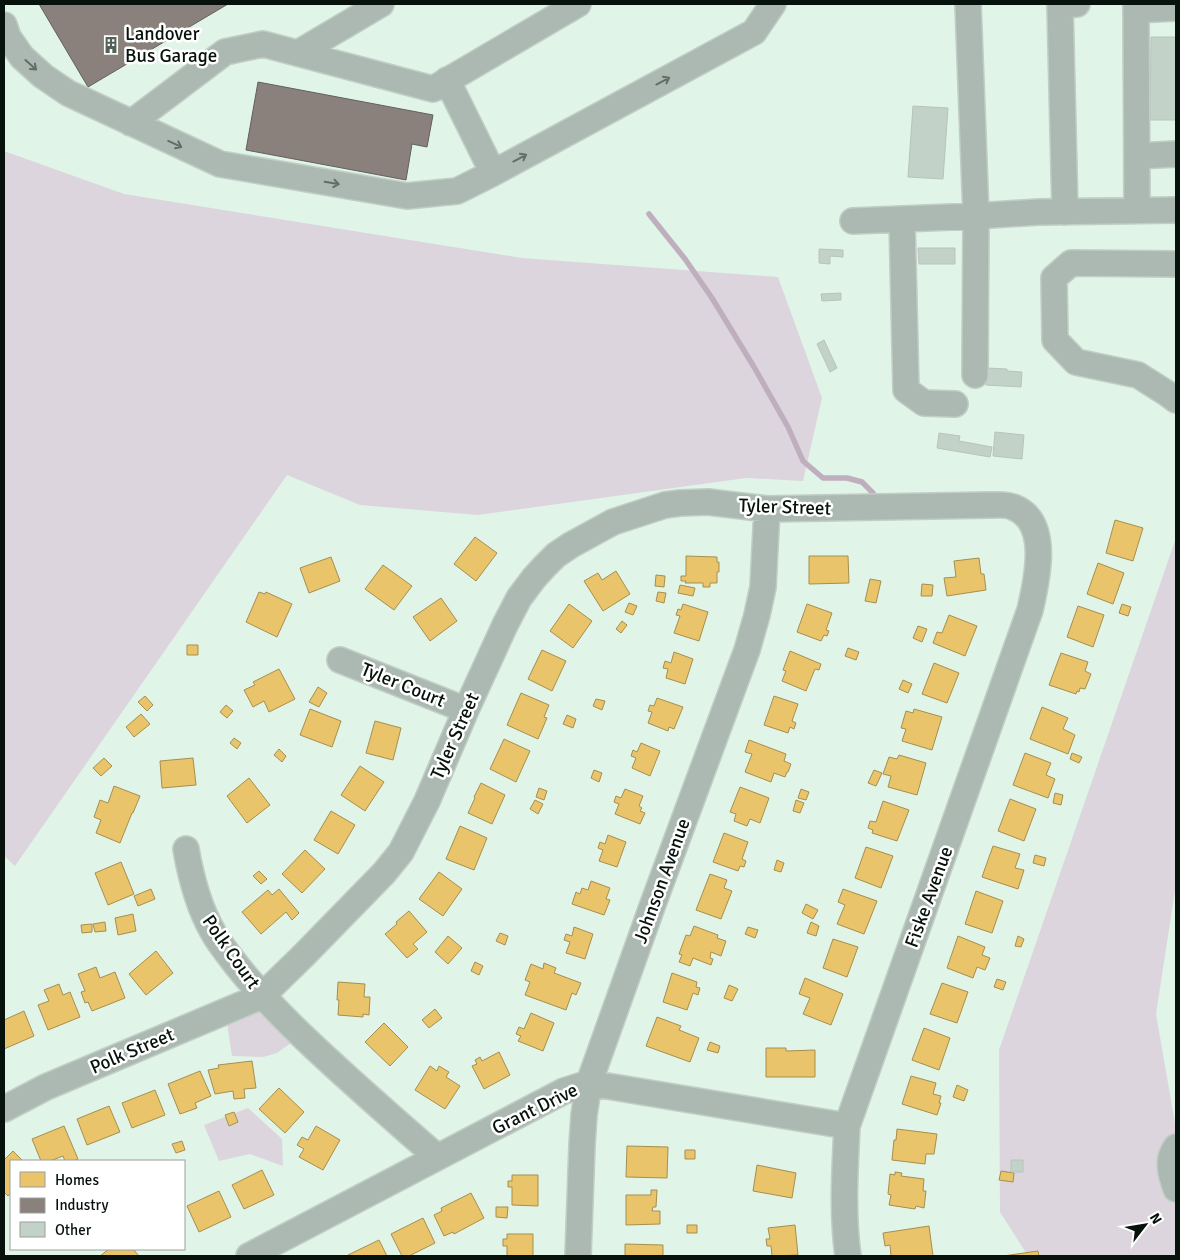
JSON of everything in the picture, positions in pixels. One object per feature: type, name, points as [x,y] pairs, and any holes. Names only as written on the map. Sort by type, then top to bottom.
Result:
[{"type":"street","points":[[298,53],[381,4]]},
{"type":"street","points":[[131,123],[225,52],[263,44],[433,89],[578,4]]},
{"type":"street","points":[[4,25],[8,37],[22,57],[43,76],[68,92],[220,164],[407,196],[457,191],[493,173],[754,32],[773,4]]},
{"type":"street","points":[[968,4],[976,216],[975,374]]},
{"type":"street","points":[[1065,212],[1060,5],[1077,4]]},
{"type":"street","points":[[1138,210],[1136,7],[1176,8]]},
{"type":"street","points":[[447,80],[493,173]]},
{"type":"street","points":[[1137,156],[1176,154]]},
{"type":"street","points":[[853,221],[1040,212],[1176,210]]},
{"type":"street","points":[[902,219],[906,390],[924,403],[955,404]]},
{"type":"street","points":[[1176,264],[1071,263],[1054,278],[1055,340],[1076,362],[1138,374],[1176,400]]},
{"type":"street","name":"Tyler Street","points":[[262,996],[357,902],[401,852],[427,801],[466,710],[519,598],[534,578],[556,555],[571,546],[614,522],[665,505],[708,502],[767,509],[1012,506],[1025,513],[1034,526],[1038,542]]},
{"type":"street","name":"Johnson Avenue","points":[[578,1256],[582,1144],[589,1083],[693,793],[747,650],[763,587],[767,509]]},
{"type":"street","name":"Fiske Avenue","points":[[848,1256],[846,1246],[845,1184],[847,1126],[1030,610],[1038,566],[1038,542]]},
{"type":"street","name":"Tyler Court","points":[[340,660],[466,710]]},
{"type":"street","name":"Polk Court","points":[[186,850],[196,894],[213,933],[262,996]]},
{"type":"street","points":[[262,996],[319,1052],[437,1158]]},
{"type":"street","name":"Polk Street","points":[[4,1109],[46,1087],[262,996]]},
{"type":"street","name":"Grant Drive","points":[[249,1256],[564,1092],[589,1083],[847,1126]]},
{"type":"street","points":[[1176,1147],[1172,1152],[1170,1170],[1176,1189]]},
{"type":"shaded area","points":[[4,151],[124,194],[522,258],[778,277],[822,398],[803,481],[746,478],[478,515],[360,505],[287,475],[15,866],[4,856]]},
{"type":"shaded area","points":[[1176,538],[1176,884],[1156,1014],[1176,1129],[1176,1256],[1028,1256],[1000,1212],[999,1050]]},
{"type":"shaded area","points":[[267,1009],[295,1040],[277,1053],[263,1057],[232,1056],[227,1023],[235,1013]]},
{"type":"shaded area","points":[[248,1108],[282,1139],[283,1166],[250,1154],[219,1161],[204,1125]]},
{"type":"building: Homes","points":[[1115,520],[1143,528],[1133,561],[1106,553]]},
{"type":"building: Homes","points":[[475,537],[497,553],[476,581],[454,564]]},
{"type":"building: Homes","points":[[686,556],[717,557],[719,572],[717,572],[717,583],[710,583],[710,587],[703,587],[703,583],[685,583],[686,581],[681,581],[681,576],[686,576]]},
{"type":"building: Homes","points":[[809,556],[848,556],[849,583],[809,584]]},
{"type":"building: Homes","points":[[331,557],[340,581],[309,593],[300,568]]},
{"type":"building: Homes","points":[[979,558],[986,590],[947,596],[944,578],[956,577],[954,561]]},
{"type":"building: Homes","points":[[1098,563],[1124,573],[1113,604],[1087,594]]},
{"type":"building: Homes","points":[[383,565],[412,586],[394,610],[365,589]]},
{"type":"building: Homes","points":[[616,571],[630,594],[603,611],[584,581],[598,573],[602,580]]},
{"type":"building: Homes","points":[[656,575],[665,576],[664,587],[655,586]]},
{"type":"building: Homes","points":[[870,579],[881,581],[876,603],[865,601]]},
{"type":"building: Homes","points":[[922,584],[933,585],[932,596],[921,596]]},
{"type":"building: Homes","points":[[680,585],[695,588],[693,596],[678,593]]},
{"type":"building: Homes","points":[[259,592],[265,594],[266,592],[292,604],[277,637],[246,622]]},
{"type":"building: Homes","points":[[658,592],[666,593],[664,603],[656,601]]},
{"type":"building: Homes","points":[[441,598],[457,621],[430,641],[413,617]]},
{"type":"building: Homes","points":[[629,603],[637,606],[633,615],[625,612]]},
{"type":"building: Homes","points":[[569,604],[592,621],[573,648],[550,631]]},
{"type":"building: Homes","points":[[683,604],[708,612],[699,641],[674,633],[680,616],[676,615],[678,609],[681,610]]},
{"type":"building: Homes","points":[[807,604],[832,613],[826,630],[829,631],[827,636],[824,635],[821,641],[797,632]]},
{"type":"building: Homes","points":[[1122,604],[1131,607],[1128,616],[1119,613]]},
{"type":"building: Homes","points":[[1078,606],[1104,615],[1093,647],[1067,637]]},
{"type":"building: Homes","points":[[949,615],[977,626],[965,656],[933,643],[937,632],[942,633]]},
{"type":"building: Homes","points":[[622,621],[627,625],[621,633],[616,629]]},
{"type":"building: Homes","points":[[918,626],[927,629],[922,642],[913,638]]},
{"type":"building: Homes","points":[[187,645],[198,645],[198,655],[187,655]]},
{"type":"building: Homes","points":[[848,648],[859,652],[856,660],[845,656]]},
{"type":"building: Homes","points":[[542,650],[566,661],[552,691],[528,679]]},
{"type":"building: Homes","points":[[790,651],[821,664],[819,670],[815,669],[806,691],[782,681],[786,671],[783,670]]},
{"type":"building: Homes","points":[[674,652],[693,659],[685,684],[666,678],[668,669],[663,668],[665,661],[671,663]]},
{"type":"building: Homes","points":[[1061,653],[1088,662],[1085,671],[1091,674],[1085,689],[1080,688],[1076,694],[1049,685]]},
{"type":"building: Homes","points":[[934,663],[959,673],[947,703],[922,694]]},
{"type":"building: Homes","points":[[279,669],[295,699],[269,712],[264,701],[253,707],[244,690],[255,685],[253,682]]},
{"type":"building: Homes","points":[[903,680],[912,684],[908,693],[899,689]]},
{"type":"building: Homes","points":[[318,687],[327,693],[319,707],[309,702]]},
{"type":"building: Homes","points":[[521,693],[549,705],[544,717],[547,718],[538,739],[507,725]]},
{"type":"building: Homes","points":[[145,696],[153,705],[147,711],[138,702]]},
{"type":"building: Homes","points":[[774,696],[798,704],[792,721],[796,723],[794,729],[790,727],[788,733],[764,725]]},
{"type":"building: Homes","points":[[657,698],[683,707],[674,729],[669,727],[668,731],[648,723],[652,712],[648,711],[650,705],[654,706]]},
{"type":"building: Homes","points":[[596,699],[605,701],[602,710],[593,706]]},
{"type":"building: Homes","points":[[226,705],[233,711],[227,718],[220,712]]},
{"type":"building: Homes","points":[[1042,707],[1068,718],[1063,729],[1075,735],[1068,754],[1030,739]]},
{"type":"building: Homes","points":[[310,709],[341,721],[332,747],[300,735]]},
{"type":"building: Homes","points":[[914,709],[942,717],[932,750],[902,741],[906,729],[901,728],[906,711],[913,713]]},
{"type":"building: Homes","points":[[141,714],[150,724],[134,737],[126,727]]},
{"type":"building: Homes","points":[[567,715],[576,719],[573,728],[563,724]]},
{"type":"building: Homes","points":[[375,721],[401,728],[393,760],[366,753]]},
{"type":"building: Homes","points":[[234,738],[241,743],[237,749],[230,743]]},
{"type":"building: Homes","points":[[504,739],[530,751],[516,782],[490,769]]},
{"type":"building: Homes","points":[[749,740],[786,754],[784,761],[791,764],[785,777],[774,773],[771,782],[745,772],[752,754],[745,752]]},
{"type":"building: Homes","points":[[641,743],[660,751],[650,776],[632,768],[636,758],[631,756],[633,750],[637,752]]},
{"type":"building: Homes","points":[[279,749],[286,756],[282,762],[274,755]]},
{"type":"building: Homes","points":[[1025,753],[1051,763],[1046,775],[1055,779],[1048,798],[1013,785]]},
{"type":"building: Homes","points":[[1072,753],[1082,757],[1079,763],[1070,759]]},
{"type":"building: Homes","points":[[899,755],[926,763],[917,795],[888,787],[891,776],[883,774],[889,757],[897,759]]},
{"type":"building: Homes","points":[[104,758],[112,766],[101,776],[93,768]]},
{"type":"building: Homes","points":[[193,758],[196,785],[162,788],[160,761]]},
{"type":"building: Homes","points":[[360,766],[384,782],[365,811],[341,795]]},
{"type":"building: Homes","points":[[594,770],[602,773],[599,782],[591,778]]},
{"type":"building: Homes","points":[[874,770],[882,773],[876,786],[868,783]]},
{"type":"building: Homes","points":[[249,778],[270,805],[247,823],[227,796]]},
{"type":"building: Homes","points":[[481,783],[505,795],[492,824],[468,813]]},
{"type":"building: Homes","points":[[114,786],[140,796],[120,843],[96,833],[101,820],[94,817],[100,800],[108,803]]},
{"type":"building: Homes","points":[[740,787],[769,798],[760,823],[750,819],[747,826],[734,821],[736,814],[730,812]]},
{"type":"building: Homes","points":[[539,788],[547,791],[544,800],[536,797]]},
{"type":"building: Homes","points":[[625,789],[643,796],[639,806],[642,808],[640,811],[645,813],[640,824],[615,814],[619,804],[614,802],[616,796],[621,798]]},
{"type":"building: Homes","points":[[801,789],[809,792],[806,800],[798,798]]},
{"type":"building: Homes","points":[[1055,793],[1063,795],[1061,805],[1053,803]]},
{"type":"building: Homes","points":[[1010,799],[1036,809],[1024,841],[998,831]]},
{"type":"building: Homes","points":[[535,800],[543,804],[538,814],[530,809]]},
{"type":"building: Homes","points":[[796,800],[804,803],[800,813],[793,811]]},
{"type":"building: Homes","points":[[883,801],[909,810],[897,841],[872,833],[873,830],[868,828],[870,821],[876,822]]},
{"type":"building: Homes","points":[[331,811],[355,825],[338,854],[314,840]]},
{"type":"building: Homes","points":[[460,826],[487,838],[474,870],[446,859]]},
{"type":"building: Homes","points":[[724,833],[748,842],[742,859],[746,861],[744,867],[740,866],[738,871],[713,862]]},
{"type":"building: Homes","points":[[608,835],[626,842],[617,867],[599,861],[603,850],[598,848],[600,842],[605,844]]},
{"type":"building: Homes","points":[[993,846],[1020,854],[1015,868],[1024,870],[1018,889],[982,877]]},
{"type":"building: Homes","points":[[866,847],[893,856],[881,888],[855,878]]},
{"type":"building: Homes","points":[[305,850],[325,869],[302,893],[282,874]]},
{"type":"building: Homes","points":[[1035,855],[1046,858],[1044,866],[1033,863]]},
{"type":"building: Homes","points":[[777,860],[784,863],[781,872],[774,870]]},
{"type":"building: Homes","points":[[121,862],[134,894],[108,905],[95,873]]},
{"type":"building: Homes","points":[[259,871],[267,879],[261,884],[253,876]]},
{"type":"building: Homes","points":[[439,872],[462,889],[443,916],[419,899]]},
{"type":"building: Homes","points":[[710,874],[727,880],[724,888],[732,891],[721,919],[696,910]]},
{"type":"building: Homes","points":[[591,881],[610,888],[606,899],[610,900],[604,915],[572,904],[576,892],[580,894],[582,888],[588,890]]},
{"type":"building: Homes","points":[[151,889],[155,899],[138,906],[134,896]]},
{"type":"building: Homes","points":[[279,889],[299,913],[292,920],[286,912],[261,934],[242,912],[268,890],[272,895]]},
{"type":"building: Homes","points":[[843,889],[877,901],[864,934],[837,924],[845,905],[838,902]]},
{"type":"building: Homes","points":[[976,891],[1003,901],[992,933],[965,924]]},
{"type":"building: Homes","points":[[806,904],[818,910],[813,919],[802,913]]},
{"type":"building: Homes","points":[[409,911],[427,932],[413,944],[418,949],[407,958],[385,934]]},
{"type":"building: Homes","points":[[133,914],[136,931],[118,935],[115,918]]},
{"type":"building: Homes","points":[[105,922],[106,931],[95,932],[93,924]]},
{"type":"building: Homes","points":[[811,922],[819,926],[816,936],[807,933]]},
{"type":"building: Homes","points":[[92,924],[92,932],[82,933],[81,925]]},
{"type":"building: Homes","points":[[694,926],[718,935],[717,938],[726,941],[721,956],[711,952],[710,958],[713,959],[711,965],[693,958],[690,966],[679,962],[682,955],[679,954],[686,935],[690,936]]},
{"type":"building: Homes","points":[[574,927],[593,934],[585,959],[566,953],[570,942],[564,940],[566,934],[572,936]]},
{"type":"building: Homes","points":[[748,927],[758,930],[755,938],[745,934]]},
{"type":"building: Homes","points":[[500,933],[508,936],[505,945],[496,941]]},
{"type":"building: Homes","points":[[448,936],[462,948],[448,964],[435,952]]},
{"type":"building: Homes","points":[[958,936],[985,947],[982,955],[990,958],[985,970],[977,967],[973,978],[947,968]]},
{"type":"building: Homes","points":[[1018,936],[1024,939],[1021,947],[1015,946]]},
{"type":"building: Homes","points":[[833,939],[858,947],[847,977],[823,968]]},
{"type":"building: Homes","points":[[156,951],[173,973],[146,995],[129,974]]},
{"type":"building: Homes","points":[[475,962],[483,966],[479,975],[471,971]]},
{"type":"building: Homes","points":[[544,963],[556,968],[554,973],[581,983],[576,995],[572,993],[566,1010],[525,995],[530,982],[525,980],[531,964],[543,969]]},
{"type":"building: Homes","points":[[96,967],[100,978],[115,972],[125,998],[92,1011],[88,1002],[85,1003],[81,992],[85,991],[78,974]]},
{"type":"building: Homes","points":[[672,973],[697,982],[696,987],[700,988],[698,995],[693,993],[687,1010],[663,1002]]},
{"type":"building: Homes","points":[[805,978],[843,994],[831,1025],[803,1014],[810,998],[799,994]]},
{"type":"building: Homes","points":[[997,979],[1006,982],[1003,990],[994,987]]},
{"type":"building: Homes","points":[[338,982],[365,984],[364,997],[370,997],[369,1015],[363,1014],[363,1017],[338,1015]]},
{"type":"building: Homes","points":[[942,983],[968,992],[957,1023],[930,1014]]},
{"type":"building: Homes","points":[[59,984],[63,995],[70,992],[80,1017],[48,1030],[38,1005],[49,1001],[44,990]]},
{"type":"building: Homes","points":[[729,985],[738,989],[732,1001],[724,998]]},
{"type":"building: Homes","points":[[435,1009],[442,1018],[429,1028],[422,1020]]},
{"type":"building: Homes","points":[[24,1011],[34,1036],[4,1049],[4,1020]]},
{"type":"building: Homes","points":[[531,1013],[554,1023],[543,1051],[518,1041],[521,1036],[516,1034],[519,1027],[524,1029]]},
{"type":"building: Homes","points":[[657,1017],[681,1026],[679,1030],[699,1038],[690,1062],[646,1046]]},
{"type":"building: Homes","points":[[384,1023],[408,1047],[390,1066],[365,1042]]},
{"type":"building: Homes","points":[[924,1028],[950,1038],[939,1070],[912,1060]]},
{"type":"building: Homes","points":[[710,1042],[720,1046],[718,1053],[707,1050]]},
{"type":"building: Homes","points":[[766,1048],[786,1048],[786,1051],[815,1050],[815,1077],[766,1077]]},
{"type":"building: Homes","points":[[499,1052],[510,1075],[484,1089],[472,1066],[477,1064],[475,1060],[480,1057],[482,1061]]},
{"type":"building: Homes","points":[[252,1061],[256,1088],[244,1089],[245,1098],[234,1099],[233,1091],[215,1094],[208,1070],[219,1068],[218,1065]]},
{"type":"building: Homes","points":[[430,1066],[437,1071],[439,1066],[449,1072],[446,1077],[460,1086],[445,1109],[415,1090]]},
{"type":"building: Homes","points":[[200,1071],[211,1096],[195,1103],[197,1108],[180,1114],[168,1084]]},
{"type":"building: Homes","points":[[911,1076],[936,1083],[933,1094],[941,1096],[937,1115],[902,1104]]},
{"type":"building: Homes","points":[[957,1085],[968,1090],[964,1101],[953,1097]]},
{"type":"building: Homes","points":[[279,1088],[304,1112],[285,1133],[259,1109]]},
{"type":"building: Homes","points":[[155,1090],[165,1115],[132,1128],[122,1103]]},
{"type":"building: Homes","points":[[109,1106],[120,1132],[87,1145],[77,1119]]},
{"type":"building: Homes","points":[[234,1112],[238,1122],[229,1126],[225,1115]]},
{"type":"building: Homes","points":[[64,1126],[78,1159],[65,1160],[63,1156],[53,1160],[41,1160],[32,1139]]},
{"type":"building: Homes","points":[[316,1126],[340,1140],[323,1170],[299,1157],[304,1149],[297,1145],[302,1137],[308,1140]]},
{"type":"building: Homes","points":[[897,1129],[937,1134],[934,1154],[926,1154],[925,1164],[892,1160]]},
{"type":"building: Homes","points":[[182,1141],[185,1150],[176,1153],[172,1144]]},
{"type":"building: Homes","points":[[627,1146],[668,1147],[667,1178],[626,1177]]},
{"type":"building: Homes","points":[[685,1150],[695,1150],[695,1159],[685,1159]]},
{"type":"building: Homes","points":[[13,1151],[22,1160],[10,1160],[10,1194],[8,1196],[4,1192],[4,1160]]},
{"type":"building: Homes","points":[[757,1165],[796,1173],[792,1198],[753,1191]]},
{"type":"building: Homes","points":[[262,1170],[274,1195],[244,1209],[232,1185]]},
{"type":"building: Homes","points":[[1001,1171],[1014,1173],[1013,1182],[999,1180]]},
{"type":"building: Homes","points":[[895,1172],[902,1173],[901,1176],[924,1179],[923,1191],[926,1191],[924,1208],[916,1206],[915,1209],[889,1205],[891,1195],[888,1194],[890,1174],[895,1175]]},
{"type":"building: Homes","points":[[512,1175],[538,1175],[538,1206],[512,1205],[512,1187],[508,1187],[508,1181],[512,1181]]},
{"type":"building: Homes","points":[[651,1190],[657,1190],[656,1207],[653,1207],[652,1211],[660,1211],[660,1224],[626,1225],[626,1195],[651,1195]]},
{"type":"building: Homes","points":[[219,1191],[231,1217],[199,1232],[187,1206]]},
{"type":"building: Homes","points":[[471,1193],[484,1218],[454,1234],[453,1232],[444,1236],[434,1215],[442,1211],[441,1208]]},
{"type":"building: Homes","points":[[496,1207],[508,1207],[507,1218],[496,1217]]},
{"type":"building: Homes","points":[[423,1218],[435,1243],[409,1256],[402,1256],[391,1234]]},
{"type":"building: Homes","points":[[687,1225],[697,1225],[697,1233],[687,1233]]},
{"type":"building: Homes","points":[[795,1225],[798,1255],[772,1256],[771,1246],[767,1246],[766,1239],[770,1239],[768,1228]]},
{"type":"building: Homes","points":[[929,1226],[933,1256],[891,1256],[890,1245],[885,1246],[883,1233]]},
{"type":"building: Homes","points":[[507,1234],[533,1234],[533,1256],[507,1256],[507,1246],[503,1246],[503,1239],[507,1239]]},
{"type":"building: Homes","points":[[379,1240],[387,1256],[348,1255]]},
{"type":"building: Homes","points":[[625,1244],[663,1245],[663,1256],[625,1256]]},
{"type":"building: Homes","points":[[108,1250],[134,1250],[139,1256],[100,1256]]},
{"type":"building: Homes","points":[[1038,1251],[1039,1256],[1003,1256]]},
{"type":"building: Industry","name":"Landover Bus Garage","points":[[39,4],[228,4],[88,87]]},
{"type":"building: Industry","points":[[258,82],[433,115],[427,147],[412,144],[406,180],[246,150]]},
{"type":"building: Other","points":[[1151,37],[1176,37],[1176,120],[1150,120]]},
{"type":"building: Other","points":[[913,106],[948,108],[943,179],[908,177]]},
{"type":"building: Other","points":[[918,248],[955,248],[955,264],[919,264]]},
{"type":"building: Other","points":[[819,249],[843,250],[843,257],[830,256],[830,264],[819,263]]},
{"type":"building: Other","points":[[841,293],[841,300],[822,301],[821,294]]},
{"type":"building: Other","points":[[824,340],[837,368],[830,372],[817,344]]},
{"type":"building: Other","points":[[987,368],[1022,372],[1021,387],[986,385]]},
{"type":"building: Other","points":[[995,432],[1024,435],[1022,459],[993,456]]},
{"type":"building: Other","points":[[939,433],[960,436],[959,441],[992,447],[990,457],[937,448]]},
{"type":"building: Other","points":[[1011,1160],[1023,1160],[1023,1172],[1011,1172]]},
{"type":"waterway","points":[[649,214],[685,259],[712,298],[788,427],[803,461],[823,478],[847,478],[862,482],[873,493]]},
{"type":"place","name":"Landover Bus Garage","points":[[111,45]]}]
